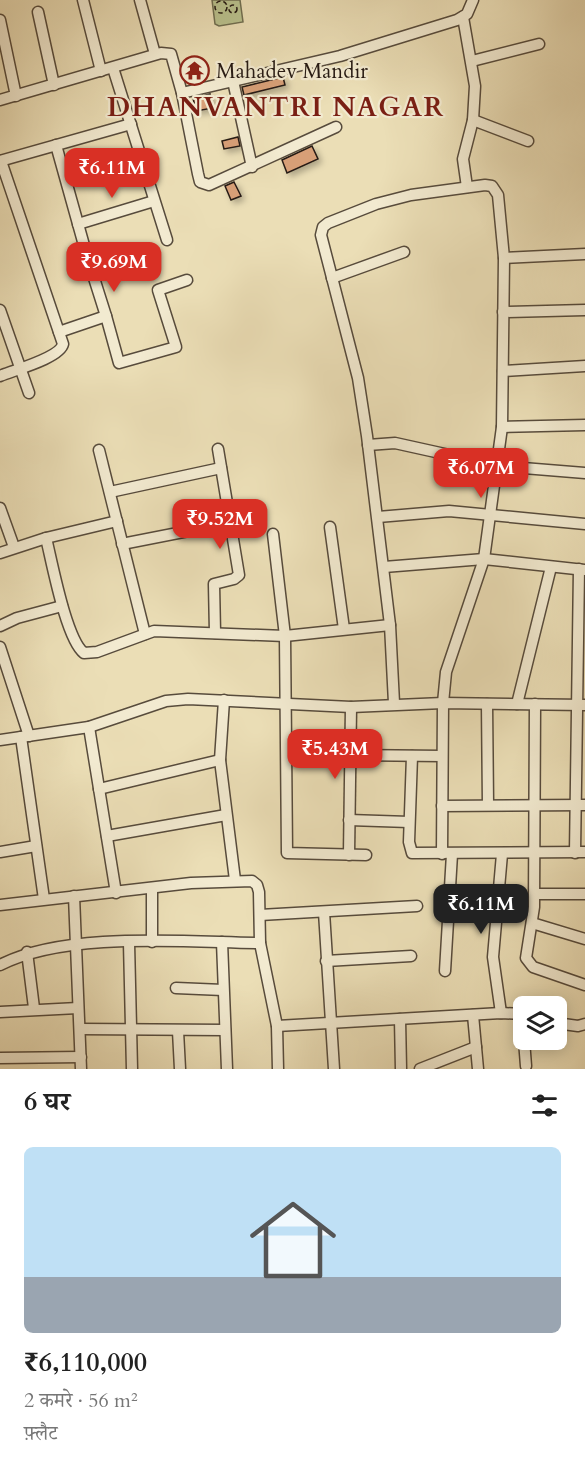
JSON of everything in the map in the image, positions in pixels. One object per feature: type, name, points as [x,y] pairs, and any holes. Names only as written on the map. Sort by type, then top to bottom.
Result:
[{"type":"street","points":[[140,0],[155,54]]},
{"type":"street","points":[[182,93],[340,56],[463,17],[472,7],[473,0]]},
{"type":"street","points":[[86,10],[101,71]]},
{"type":"street","points":[[38,12],[54,85]]},
{"type":"street","points":[[463,17],[475,86],[473,120],[466,143],[467,187]]},
{"type":"street","points":[[0,20],[16,96]]},
{"type":"street","points":[[472,61],[539,44]]},
{"type":"street","points":[[0,100],[155,54],[171,54],[182,93],[200,182],[208,185],[336,127]]},
{"type":"street","points":[[113,68],[167,240]]},
{"type":"street","points":[[233,81],[252,166]]},
{"type":"street","points":[[473,120],[528,141]]},
{"type":"street","points":[[0,376],[59,352],[63,344],[0,161],[130,124]]},
{"type":"street","points":[[56,145],[87,256]]},
{"type":"street","points":[[394,703],[384,567],[358,378],[321,235],[323,227],[328,223],[376,204],[411,195],[485,185],[495,190],[498,195],[504,258],[502,428],[499,466],[484,559],[451,653],[443,703],[442,806],[447,854],[445,971]]},
{"type":"street","points":[[78,224],[154,201]]},
{"type":"street","points":[[332,278],[404,252]]},
{"type":"street","points":[[504,258],[585,254]]},
{"type":"street","points":[[94,278],[119,363],[176,347],[158,290],[188,280]]},
{"type":"street","points":[[0,310],[5,340],[20,368],[29,393]]},
{"type":"street","points":[[503,312],[585,310]]},
{"type":"street","points":[[59,332],[106,316]]},
{"type":"street","points":[[503,371],[585,366]]},
{"type":"street","points":[[502,428],[585,425]]},
{"type":"street","points":[[368,445],[406,445],[499,466],[585,473]]},
{"type":"street","points":[[215,633],[214,584],[234,579],[238,575],[218,449]]},
{"type":"street","points":[[99,450],[145,634]]},
{"type":"street","points":[[110,492],[221,468]]},
{"type":"street","points":[[0,508],[14,547]]},
{"type":"street","points":[[378,517],[449,511],[561,524],[585,524]]},
{"type":"street","points":[[0,553],[46,538],[117,521]]},
{"type":"street","points":[[122,544],[176,531],[229,523]]},
{"type":"street","points":[[330,527],[344,629]]},
{"type":"street","points":[[273,534],[285,636],[287,853],[366,855]]},
{"type":"street","points":[[46,538],[62,606],[76,644],[84,653],[97,652],[145,634],[165,631],[285,636],[390,625]]},
{"type":"street","points":[[384,567],[484,559],[582,570],[580,853],[412,853],[408,842],[412,756]]},
{"type":"street","points":[[517,704],[551,567]]},
{"type":"street","points":[[0,626],[17,618],[62,606]]},
{"type":"street","points":[[0,647],[25,737],[44,899]]},
{"type":"street","points":[[0,740],[89,728],[166,701],[224,700],[351,707],[394,703],[580,705]]},
{"type":"street","points":[[224,700],[220,760],[235,880]]},
{"type":"street","points":[[487,704],[488,806]]},
{"type":"street","points":[[535,704],[534,894],[526,958],[533,967],[585,986]]},
{"type":"street","points":[[349,855],[351,707]]},
{"type":"street","points":[[89,728],[116,893]]},
{"type":"street","points":[[350,755],[442,756]]},
{"type":"street","points":[[99,789],[220,760]]},
{"type":"street","points":[[442,806],[580,806]]},
{"type":"street","points":[[107,836],[226,815]]},
{"type":"street","points":[[349,820],[409,822]]},
{"type":"street","points":[[0,852],[36,846]]},
{"type":"street","points":[[501,1013],[493,957],[502,854]]},
{"type":"street","points":[[0,905],[235,880],[252,881],[257,885],[260,943],[277,1026],[278,1069]]},
{"type":"street","points":[[152,888],[152,942]]},
{"type":"street","points":[[534,894],[585,894]]},
{"type":"street","points":[[74,897],[81,1069]]},
{"type":"street","points":[[260,915],[417,906]]},
{"type":"street","points":[[324,912],[329,1023],[334,1069]]},
{"type":"street","points":[[532,923],[585,939]]},
{"type":"street","points":[[222,942],[228,1069]]},
{"type":"street","points":[[129,943],[132,1069]]},
{"type":"street","points":[[0,964],[27,952],[76,944],[260,943]]},
{"type":"street","points":[[27,952],[34,1008]]},
{"type":"street","points":[[326,961],[411,956]]},
{"type":"street","points":[[176,988],[223,990]]},
{"type":"street","points":[[0,1012],[34,1008],[78,1008]]},
{"type":"street","points":[[277,1026],[513,1014]]},
{"type":"street","points":[[473,1015],[478,1069]]},
{"type":"street","points":[[400,1019],[401,1069]]},
{"type":"street","points":[[567,1024],[578,1026],[585,1024]]},
{"type":"street","points":[[80,1029],[225,1030]]},
{"type":"street","points":[[178,1031],[180,1069]]},
{"type":"street","points":[[420,1069],[476,1047]]},
{"type":"street","points":[[525,1050],[526,1066]]},
{"type":"street","points":[[0,1058],[81,1057]]},
{"type":"path","points":[[224,1],[226,10],[217,11],[216,2],[224,1]]},
{"type":"green space","points":[[212,0],[240,0],[243,22],[219,26],[215,24]]},
{"type":"building","points":[[283,77],[285,85],[244,95],[242,87]]},
{"type":"building","points":[[210,94],[213,108],[196,111],[193,98]]},
{"type":"building","points":[[238,137],[240,146],[224,149],[222,141]]},
{"type":"building","points":[[312,146],[318,159],[287,173],[282,160]]},
{"type":"building","points":[[234,182],[241,196],[231,200],[225,186]]},
{"type":"place","name":"Mahadev Mandir","points":[[195,71]]},
{"type":"district","name":"DHANVANTRI NAGAR","points":[[276,107]]}]
